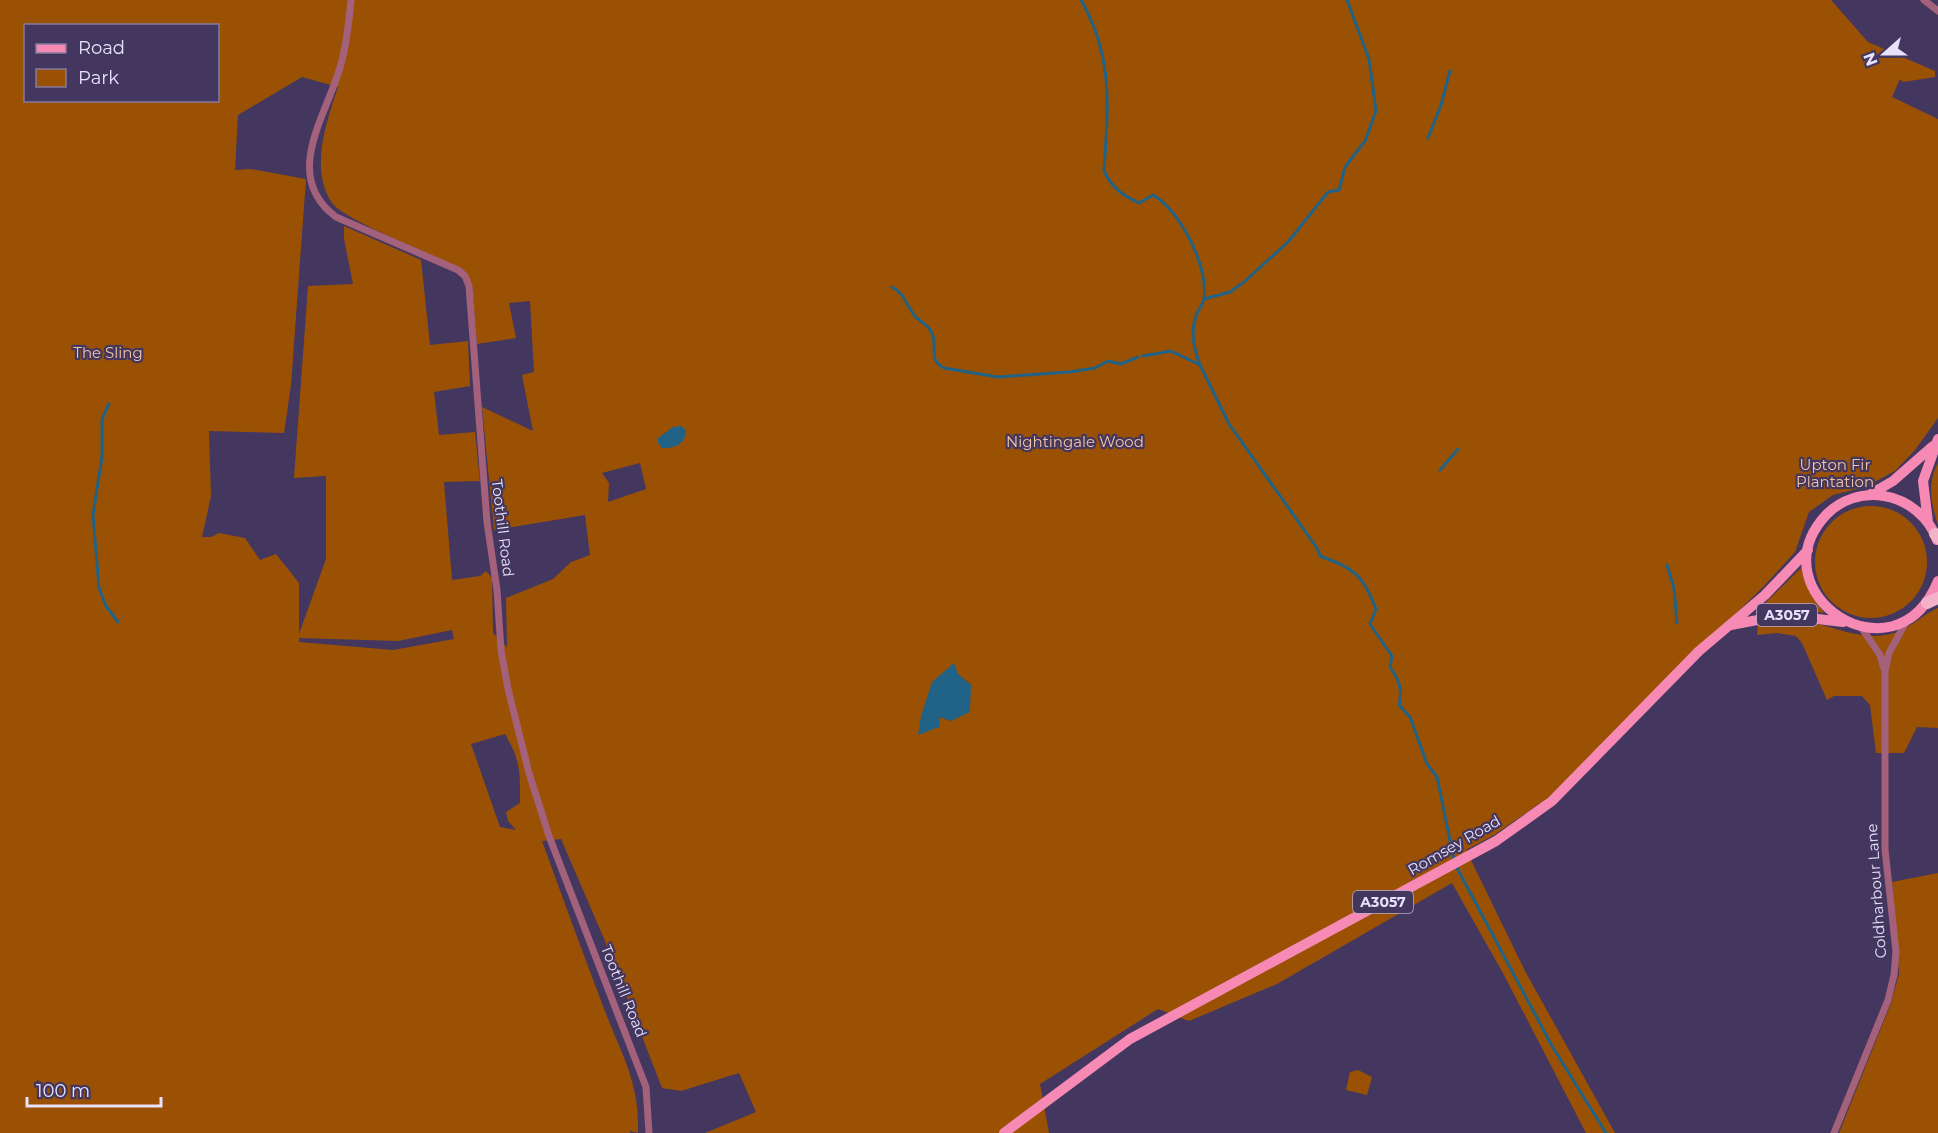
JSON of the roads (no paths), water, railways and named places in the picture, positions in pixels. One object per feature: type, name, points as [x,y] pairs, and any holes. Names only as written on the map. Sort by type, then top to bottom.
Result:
[{"type":"main road","points":[[1869,495],[1910,467],[1937,441]]},
{"type":"main road","points":[[1928,522],[1923,481],[1937,441]]},
{"type":"main road","points":[[1937,538],[1928,522],[1908,504],[1882,495],[1869,495],[1847,500],[1829,512],[1815,529],[1808,550],[1807,563],[1812,587],[1826,608],[1846,623],[1861,627],[1884,628],[1907,620],[1932,600],[1938,581]]},
{"type":"main road","name":"Romsey Road","points":[[1004,1133],[1130,1039],[1496,841],[1552,801],[1700,651],[1765,596],[1808,550]]},
{"type":"main road","name":"A3057","points":[[1728,626],[1784,615],[1846,623]]},
{"type":"street","name":"Toothill Road","points":[[351,0],[342,64],[312,139],[309,163],[312,181],[325,208],[336,217],[465,276],[469,286],[487,522],[497,590],[501,650],[508,689],[529,773],[549,836],[646,1087],[649,1133]]},
{"type":"street","points":[[1924,0],[1938,11]]},
{"type":"street","name":"Coldharbour Lane","points":[[1833,1133],[1888,1000],[1894,975],[1896,952],[1885,849],[1885,671],[1889,653],[1907,620]]},
{"type":"street","name":"Coldharbour Lane","points":[[1861,627],[1880,655],[1885,671]]},
{"type":"water","points":[[681,426],[686,430],[682,442],[671,448],[662,448],[658,443],[658,438],[673,427]]},
{"type":"water","points":[[954,663],[958,674],[971,685],[970,712],[951,721],[940,717],[939,727],[918,735],[921,716],[932,682]]},
{"type":"waterway","points":[[1081,0],[1092,21],[1104,63],[1107,105],[1104,171],[1114,186],[1133,200],[1139,203],[1153,195],[1163,202],[1173,213],[1190,241],[1202,271],[1204,286],[1204,299],[1193,328],[1200,365]]},
{"type":"waterway","points":[[1204,299],[1230,292],[1288,242],[1328,192],[1339,190],[1345,167],[1365,141],[1376,111],[1369,59],[1347,0]]},
{"type":"waterway","points":[[1428,138],[1441,105],[1450,71]]},
{"type":"waterway","points":[[892,287],[903,297],[915,316],[932,332],[936,361],[944,368],[998,377],[1069,372],[1095,368],[1108,361],[1121,364],[1138,357]]},
{"type":"waterway","points":[[1143,356],[1171,351],[1200,365],[1229,424],[1317,548],[1320,556],[1349,569],[1366,587],[1376,609],[1370,624],[1392,656],[1390,667],[1399,685],[1401,695],[1399,705],[1410,717],[1427,764],[1437,777],[1454,860]]},
{"type":"waterway","points":[[109,404],[102,419],[102,457],[93,515],[99,588],[106,606],[118,622]]},
{"type":"waterway","points":[[1440,470],[1458,449]]},
{"type":"waterway","points":[[1667,565],[1674,588],[1677,623]]},
{"type":"waterway","points":[[1456,866],[1552,1046],[1606,1133]]},
{"type":"park label","name":"The Sling","points":[[108,352]]},
{"type":"park label","name":"Nightingale Wood","points":[[1075,441]]},
{"type":"park label","name":"Upton Fir Plantation","points":[[1835,472]]}]
